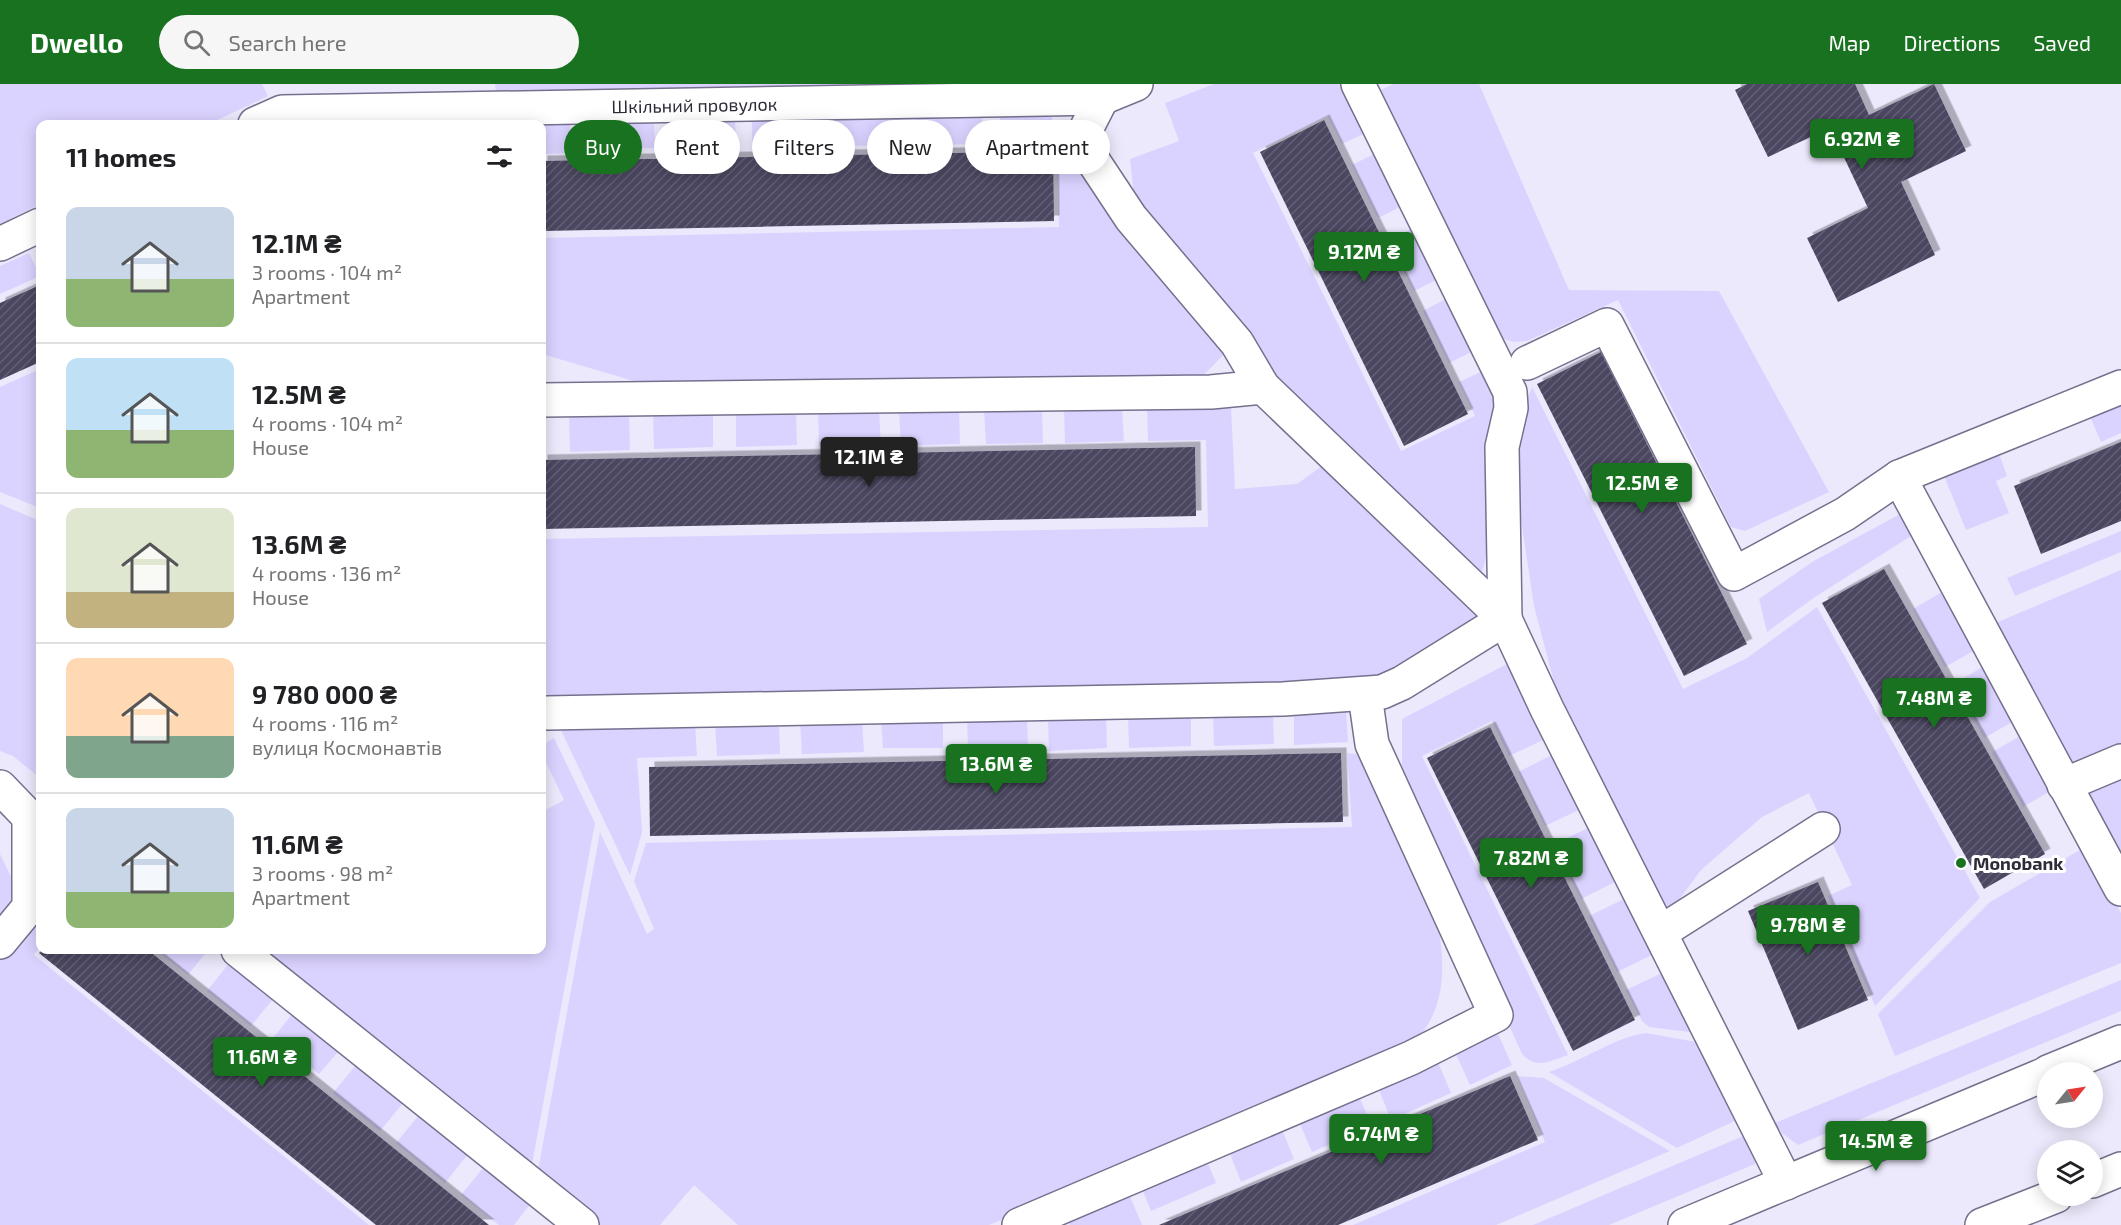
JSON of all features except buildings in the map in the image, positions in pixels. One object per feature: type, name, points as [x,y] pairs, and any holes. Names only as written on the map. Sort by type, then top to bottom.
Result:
[{"type":"street","name":"Шкільний провулок","points":[[264,120],[282,112],[1102,98],[1136,84]]},
{"type":"street","points":[[1358,84],[1510,392],[1511,408],[1502,447],[1505,619]]},
{"type":"street","points":[[1102,98],[1080,141],[1131,218],[1237,343],[1263,387],[1505,619],[1547,709],[1786,1183]]},
{"type":"street","points":[[0,244],[36,227]]},
{"type":"street","points":[[1527,363],[1607,324],[1734,574],[1845,514],[1899,477],[2121,387]]},
{"type":"street","points":[[546,400],[1211,392],[1263,387]]},
{"type":"street","points":[[1899,477],[2121,889]]},
{"type":"street","points":[[547,713],[1283,699],[1365,695],[1382,692],[1402,683],[1505,619]]},
{"type":"street","points":[[1019,1225],[1411,1058],[1496,1015],[1372,744],[1365,695]]},
{"type":"street","points":[[2064,785],[2121,761]]},
{"type":"street","points":[[0,787],[35,818],[29,907],[0,942]]},
{"type":"street","points":[[1661,932],[1823,829]]},
{"type":"street","points":[[243,954],[582,1225]]},
{"type":"street","points":[[2072,1062],[2121,1042]]},
{"type":"street","points":[[1685,1225],[2037,1077]]},
{"type":"street","points":[[2103,1176],[2121,1169]]},
{"type":"street","points":[[1982,1225],[2037,1203]]},
{"type":"shaded area","points":[[0,84],[262,84],[268,96],[217,120],[36,120],[36,206],[0,224]]},
{"type":"shaded area","points":[[495,84],[954,84],[496,93]]},
{"type":"shaded area","points":[[1214,84],[1346,84],[1370,131],[1342,144],[1328,116],[1253,153],[1401,451],[1475,416],[1459,382],[1487,369],[1504,403],[1485,562],[1478,583],[1370,478],[1242,340],[1136,215],[1130,159],[1179,141],[1165,103]]},
{"type":"shaded area","points":[[1393,84],[1479,84],[1569,290],[1719,291],[1829,492],[1745,531],[1731,527],[1618,300],[1527,341],[1514,342],[1501,338],[1373,94]]},
{"type":"shaded area","points":[[982,117],[982,120],[965,120],[965,144],[953,144],[953,120],[916,120],[916,118]]},
{"type":"shaded area","points":[[1000,117],[1052,117],[1052,120],[1000,120]]},
{"type":"shaded area","points":[[901,118],[901,120],[867,120],[867,146],[855,146],[855,120],[835,119]]},
{"type":"shaded area","points":[[815,119],[815,120],[752,120]]},
{"type":"shaded area","points":[[642,121],[654,121],[654,148],[642,148]]},
{"type":"shaded area","points":[[564,122],[564,153],[546,154],[546,123]]},
{"type":"shaded area","points":[[1380,151],[1406,204],[1378,218],[1352,165]]},
{"type":"shaded area","points":[[1058,174],[1086,174],[1232,346],[1200,379],[644,384],[546,355],[546,238],[1059,227]]},
{"type":"shaded area","points":[[1417,226],[1442,277],[1414,291],[1389,240]]},
{"type":"shaded area","points":[[29,253],[36,268],[36,278],[0,294],[0,266]]},
{"type":"shaded area","points":[[1451,296],[1477,349],[1449,363],[1423,311]]},
{"type":"shaded area","points":[[36,371],[36,506],[0,492],[0,387]]},
{"type":"shaded area","points":[[1532,387],[1683,689],[1747,658],[1817,607],[1980,898],[1875,1006],[1828,896],[1852,885],[1809,793],[1762,817],[1701,870],[1666,917],[1561,709],[1534,606],[1510,447]]},
{"type":"shaded area","points":[[2121,401],[2121,433],[2101,442],[2089,414]]},
{"type":"shaded area","points":[[1231,406],[1235,489],[1297,484],[1326,463],[1475,609],[1476,618],[1380,681],[551,703],[546,692],[546,539],[1208,527],[1206,440],[1148,441],[1147,407]]},
{"type":"shaded area","points":[[1122,407],[1124,441],[1065,443],[1064,408]]},
{"type":"shaded area","points":[[1042,408],[1043,443],[986,444],[984,409]]},
{"type":"shaded area","points":[[899,410],[959,410],[960,444],[901,446]]},
{"type":"shaded area","points":[[796,411],[797,445],[736,447],[736,412]]},
{"type":"shaded area","points":[[818,411],[879,411],[881,445],[819,446]]},
{"type":"shaded area","points":[[653,413],[713,413],[713,447],[654,449]]},
{"type":"shaded area","points":[[629,414],[630,450],[570,452],[569,415]]},
{"type":"shaded area","points":[[1997,448],[2007,476],[1996,481],[2009,513],[1966,530],[1942,471]]},
{"type":"shaded area","points":[[0,504],[36,519],[36,775],[13,756],[0,751]]},
{"type":"shaded area","points":[[1900,514],[1911,536],[1815,597],[1767,632],[1759,599],[1812,562]]},
{"type":"shaded area","points":[[2121,531],[2121,552],[2015,596],[2007,578]]},
{"type":"shaded area","points":[[2121,570],[2121,748],[2067,770],[1993,624]]},
{"type":"shaded area","points":[[1942,592],[1975,650],[1945,667],[1913,609]]},
{"type":"shaded area","points":[[1509,663],[1547,738],[1509,756],[1492,721],[1422,756],[1568,1055],[1544,1063],[1533,1062],[1522,1054],[1402,788],[1402,719]]},
{"type":"shaded area","points":[[1984,666],[2014,721],[1984,738],[1954,684]]},
{"type":"shaded area","points":[[1346,712],[1348,742],[1294,745],[1294,713]]},
{"type":"shaded area","points":[[1273,713],[1274,744],[1214,746],[1213,714]]},
{"type":"shaded area","points":[[1191,714],[1191,746],[1129,748],[1128,715]]},
{"type":"shaded area","points":[[1106,715],[1107,748],[1049,751],[1048,717]]},
{"type":"shaded area","points":[[1027,717],[1028,749],[968,751],[967,718]]},
{"type":"shaded area","points":[[943,718],[943,748],[883,748],[881,719]]},
{"type":"shaded area","points":[[862,719],[864,752],[802,754],[800,720]]},
{"type":"shaded area","points":[[779,721],[780,754],[717,756],[715,722]]},
{"type":"shaded area","points":[[695,722],[697,756],[637,758],[642,832],[630,875],[558,724]]},
{"type":"shaded area","points":[[2022,735],[2052,790],[2023,807],[1992,752]]},
{"type":"shaded area","points":[[554,738],[595,823],[532,1164],[259,954],[546,954],[546,810],[564,800],[546,762],[546,743]]},
{"type":"shaded area","points":[[1347,753],[1362,755],[1436,914],[1442,951],[1441,987],[1430,1020],[1420,1035],[1406,1048],[989,1225],[738,1225],[694,1185],[660,1225],[597,1225],[537,1176],[600,832],[647,934],[654,929],[634,881],[646,843],[1352,827]]},
{"type":"shaded area","points":[[1556,753],[1583,808],[1545,826],[1518,772]]},
{"type":"shaded area","points":[[2121,773],[2121,866],[2079,790]]},
{"type":"shaded area","points":[[1592,826],[1619,880],[1581,899],[1553,845]]},
{"type":"shaded area","points":[[2085,847],[2121,913],[2121,963],[1895,1056],[1878,1014],[1990,902]]},
{"type":"shaded area","points":[[0,854],[21,897],[0,926]]},
{"type":"shaded area","points":[[1628,897],[1656,953],[1617,972],[1589,916]]},
{"type":"shaded area","points":[[36,915],[36,952],[34,955],[369,1225],[0,1225],[0,959]]},
{"type":"shaded area","points":[[161,954],[205,954],[188,975]]},
{"type":"shaded area","points":[[234,957],[278,993],[251,1026],[207,991]]},
{"type":"shaded area","points":[[1666,971],[1697,1033],[1649,1027],[1642,1021],[1626,990]]},
{"type":"shaded area","points":[[2121,980],[2121,1011],[1798,1145],[1782,1133],[1775,1123]]},
{"type":"shaded area","points":[[297,1008],[344,1045],[319,1074],[274,1037]]},
{"type":"shaded area","points":[[1646,1033],[1702,1043],[1741,1118],[1677,1148],[1549,1072],[1624,1039]]},
{"type":"shaded area","points":[[1498,1034],[1512,1065],[1470,1085],[1455,1052]]},
{"type":"shaded area","points":[[361,1059],[408,1097],[380,1131],[333,1093]]},
{"type":"shaded area","points":[[1437,1060],[1451,1093],[1391,1120],[1377,1085]]},
{"type":"shaded area","points":[[1517,1076],[1544,1078],[1670,1151],[1496,1225],[1353,1225],[1545,1142]]},
{"type":"shaded area","points":[[1358,1094],[1372,1126],[1312,1152],[1298,1119]]},
{"type":"shaded area","points":[[423,1110],[472,1149],[445,1183],[396,1143]]},
{"type":"shaded area","points":[[1281,1127],[1294,1159],[1241,1182],[1228,1149]]},
{"type":"shaded area","points":[[1748,1134],[1756,1155],[1755,1164],[1609,1225],[1533,1225]]},
{"type":"shaded area","points":[[1206,1159],[1216,1183],[1151,1211],[1141,1186]]},
{"type":"shaded area","points":[[488,1162],[534,1199],[514,1225],[499,1225],[461,1195]]},
{"type":"shaded area","points":[[1128,1192],[1142,1225],[1070,1225],[1067,1218]]},
{"type":"place","name":"Monobank","points":[[1961,863]]}]
